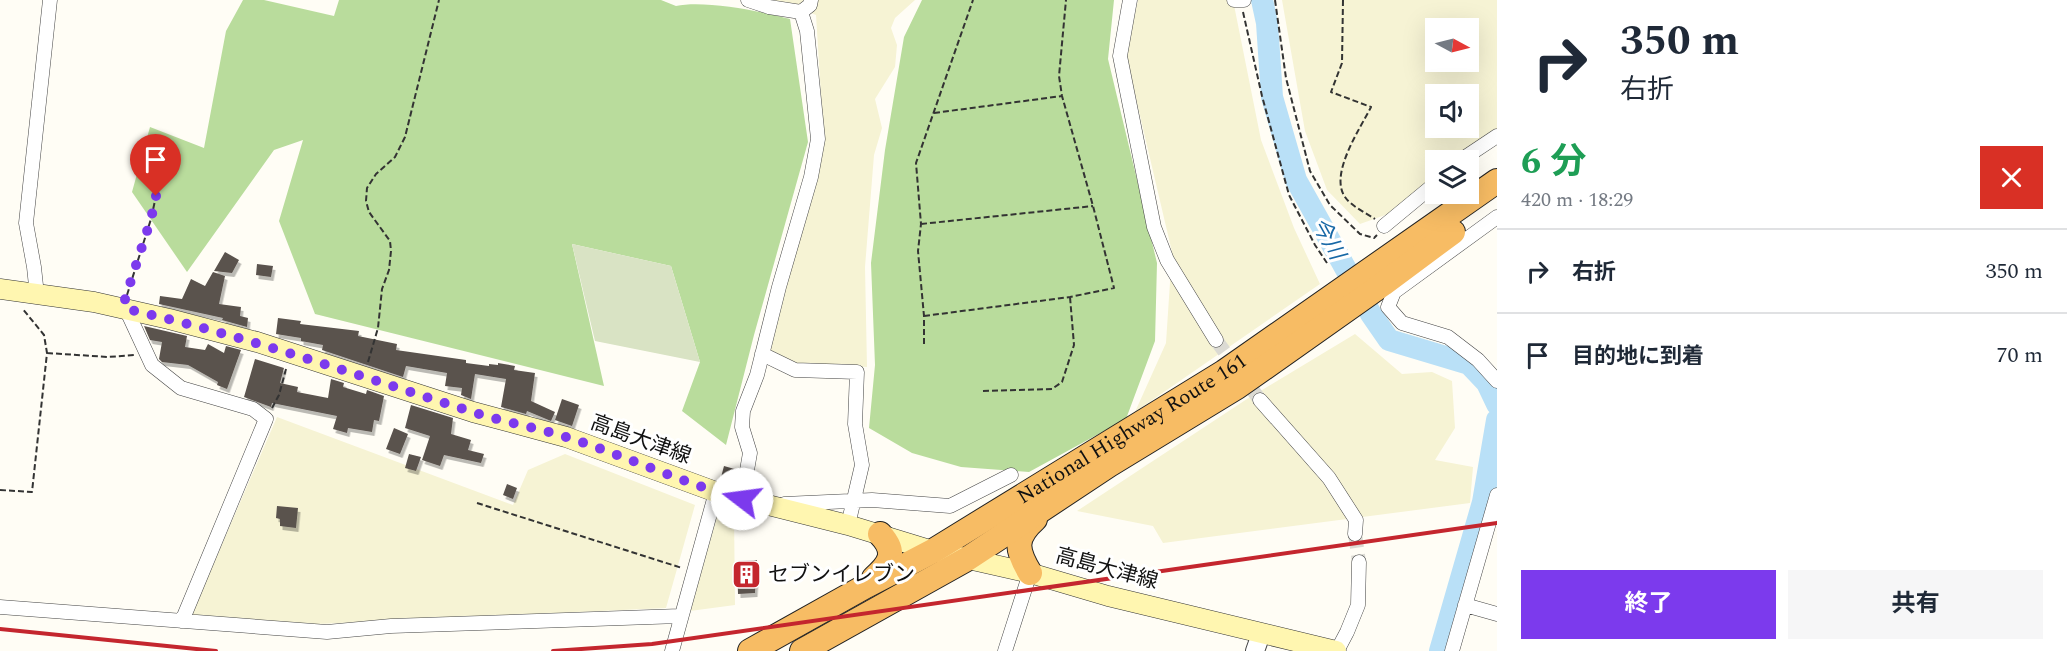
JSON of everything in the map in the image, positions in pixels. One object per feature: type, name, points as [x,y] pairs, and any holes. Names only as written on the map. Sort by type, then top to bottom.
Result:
[{"type":"highway","name":"National Highway Route 161","points":[[802,651],[908,593],[956,553],[1224,372],[1497,181]]},
{"type":"highway","name":"National Highway Route 161","points":[[750,651],[866,586],[956,553],[1066,495],[1109,465],[1237,387],[1383,285],[1497,198]]},
{"type":"highway","points":[[908,593],[915,568],[956,553],[1081,478],[1109,465]]},
{"type":"highway","points":[[1030,573],[1020,555],[1023,534],[1034,520],[1066,495]]},
{"type":"highway","points":[[866,586],[886,568],[889,559],[889,537],[956,553]]},
{"type":"main road","name":"高島大津線","points":[[6,290],[94,302],[180,322],[290,352],[474,412],[566,437],[716,492],[889,537]]},
{"type":"main road","name":"高島大津線","points":[[956,553],[1258,642],[1336,651]]},
{"type":"street","points":[[37,295],[26,224],[50,0]]},
{"type":"street","points":[[748,0],[769,8],[801,12],[810,5],[811,0]]},
{"type":"street","points":[[1130,0],[1120,56],[1154,227],[1167,260],[1216,340]]},
{"type":"street","points":[[742,499],[750,453],[742,427],[743,411],[757,375],[779,287],[811,177],[818,139],[807,31],[801,12]]},
{"type":"street","points":[[1476,150],[1497,136]]},
{"type":"street","points":[[1384,226],[1425,197]]},
{"type":"street","points":[[1497,217],[1467,233],[1394,292],[1388,307],[1402,323],[1448,337],[1478,360],[1497,381]]},
{"type":"street","points":[[126,309],[152,365],[181,388],[253,409],[266,419],[182,621]]},
{"type":"street","points":[[762,354],[795,370],[857,372],[855,424],[862,465],[848,525]]},
{"type":"street","points":[[1260,400],[1329,478],[1356,520],[1355,534]]},
{"type":"street","points":[[775,506],[786,503],[872,500],[950,506],[1011,475]]},
{"type":"street","points":[[672,651],[716,492]]},
{"type":"street","points":[[1452,651],[1497,495]]},
{"type":"street","points":[[1336,651],[1358,605],[1359,562]]},
{"type":"street","points":[[1005,651],[1030,573]]},
{"type":"street","points":[[1465,605],[1497,614]]},
{"type":"street","points":[[0,607],[327,632],[391,626],[680,616]]},
{"type":"path","points":[[364,376],[378,328],[382,289],[389,270],[391,251],[390,241],[369,212],[366,201],[367,188],[376,174],[395,158],[405,137],[439,0]]},
{"type":"path","points":[[924,344],[918,250],[921,224],[916,163],[973,0]]},
{"type":"path","points":[[924,316],[1070,297],[1114,288],[1062,96],[1059,76],[1066,0]]},
{"type":"path","points":[[1239,0],[1288,195],[1315,245],[1328,263]]},
{"type":"path","points":[[1275,0],[1286,78],[1310,171],[1330,205],[1360,234],[1374,238],[1384,226],[1346,198],[1339,185],[1342,166],[1371,107],[1331,92],[1342,63],[1343,0]]},
{"type":"path","points":[[934,113],[1062,96]]},
{"type":"path","points":[[126,309],[125,299],[151,219],[156,196]]},
{"type":"path","points":[[921,224],[1093,206]]},
{"type":"path","points":[[0,490],[32,492],[47,353],[44,335],[6,290]]},
{"type":"path","points":[[983,391],[1052,390],[1062,382],[1074,345],[1070,297]]},
{"type":"path","points":[[47,353],[108,357],[132,356],[145,350]]},
{"type":"path","points":[[266,419],[279,395],[290,352]]},
{"type":"path","points":[[477,502],[693,572]]},
{"type":"shaded area","points":[[773,0],[915,0],[895,18],[891,28],[897,45],[895,67],[875,99],[882,128],[874,155],[865,267],[867,367],[796,363],[768,350],[824,144],[816,15]]},
{"type":"shaded area","points":[[1138,0],[1233,0],[1261,140],[1294,228],[1320,284],[1135,412],[1166,343],[1172,252],[1126,56]]},
{"type":"shaded area","points":[[1282,0],[1497,0],[1497,130],[1470,150],[1425,150],[1425,185],[1388,214],[1360,224],[1327,190],[1305,131]]},
{"type":"shaded area","points":[[1355,334],[1402,374],[1432,372],[1452,381],[1455,428],[1435,460],[1473,467],[1470,503],[1163,543],[1153,526],[1077,511],[1247,399]]},
{"type":"shaded area","points":[[277,417],[513,505],[528,470],[565,454],[695,505],[666,608],[317,624],[191,616]]},
{"type":"shaded area","points":[[719,510],[734,513],[735,605],[690,611]]},
{"type":"green space","points":[[243,0],[264,0],[334,16],[339,0],[661,0],[676,6],[716,5],[790,19],[808,142],[726,445],[682,411],[700,362],[671,266],[572,244],[604,386],[315,314],[279,221],[303,140],[274,150],[187,272],[132,192],[150,127],[204,148],[226,31]]},
{"type":"green space","points":[[922,0],[1114,0],[1108,59],[1157,263],[1155,341],[1126,419],[1029,472],[961,467],[912,453],[869,428],[875,365],[871,263],[885,150],[904,37]]},
{"type":"green space","points":[[572,244],[671,266],[700,362],[595,341]]},
{"type":"building","points":[[225,252],[239,260],[232,273],[214,271]]},
{"type":"building","points":[[257,264],[273,266],[271,277],[256,275]]},
{"type":"building","points":[[213,272],[225,276],[219,304],[241,307],[240,316],[248,318],[247,327],[222,320],[223,318],[159,304],[160,296],[182,299],[191,279],[205,286]]},
{"type":"building","points":[[278,318],[301,321],[300,324],[359,331],[358,336],[397,344],[396,350],[466,360],[466,363],[489,366],[489,364],[498,365],[498,363],[515,366],[514,370],[535,373],[531,401],[555,412],[551,421],[527,411],[526,414],[501,407],[506,379],[475,374],[471,399],[461,395],[462,388],[445,386],[447,373],[406,366],[403,377],[322,350],[323,345],[301,341],[301,338],[276,334]]},
{"type":"building","points":[[144,326],[187,336],[185,347],[205,350],[208,344],[224,353],[226,346],[241,350],[227,389],[217,385],[218,382],[188,365],[162,362],[159,359],[162,342],[150,340]]},
{"type":"building","points":[[255,359],[284,368],[280,383],[298,387],[297,392],[328,398],[331,379],[344,383],[343,387],[366,394],[367,390],[384,396],[379,421],[374,420],[372,432],[348,428],[347,433],[333,429],[337,416],[272,403],[271,407],[244,397]]},
{"type":"building","points":[[562,399],[579,405],[572,426],[555,420]]},
{"type":"building","points":[[411,405],[453,418],[451,434],[471,440],[468,450],[484,454],[481,463],[444,455],[440,466],[422,460],[430,436],[405,428]]},
{"type":"building","points":[[394,428],[408,434],[400,454],[386,449]]},
{"type":"building","points":[[409,454],[421,457],[416,471],[405,468]]},
{"type":"building","points":[[724,466],[738,470],[735,484],[720,481]]},
{"type":"building","points":[[507,484],[517,488],[513,499],[503,495]]},
{"type":"building","points":[[277,506],[298,508],[296,528],[280,526],[280,519],[276,518]]},
{"type":"building","name":"セブンイレブン","points":[[757,560],[755,593],[738,594],[737,561]]},
{"type":"waterway","name":"今川","points":[[1262,0],[1267,23],[1272,97],[1296,180],[1371,314],[1389,340],[1469,364],[1487,383],[1497,404]]},
{"type":"waterway","name":"今川","points":[[1440,651],[1483,502],[1497,420]]},
{"type":"tunnel","points":[[1216,340],[1260,400]]},
{"type":"tunnel","points":[[1355,534],[1359,562]]},
{"type":"railway","points":[[553,651],[652,644],[1497,523]]},
{"type":"railway","points":[[0,629],[216,651]]},
{"type":"place","name":"セブンイレブン","points":[[747,574]]},
{"type":"route","points":[[156,196],[151,219],[125,299],[126,309],[257,342],[474,412],[566,437],[716,492],[742,499]]}]
